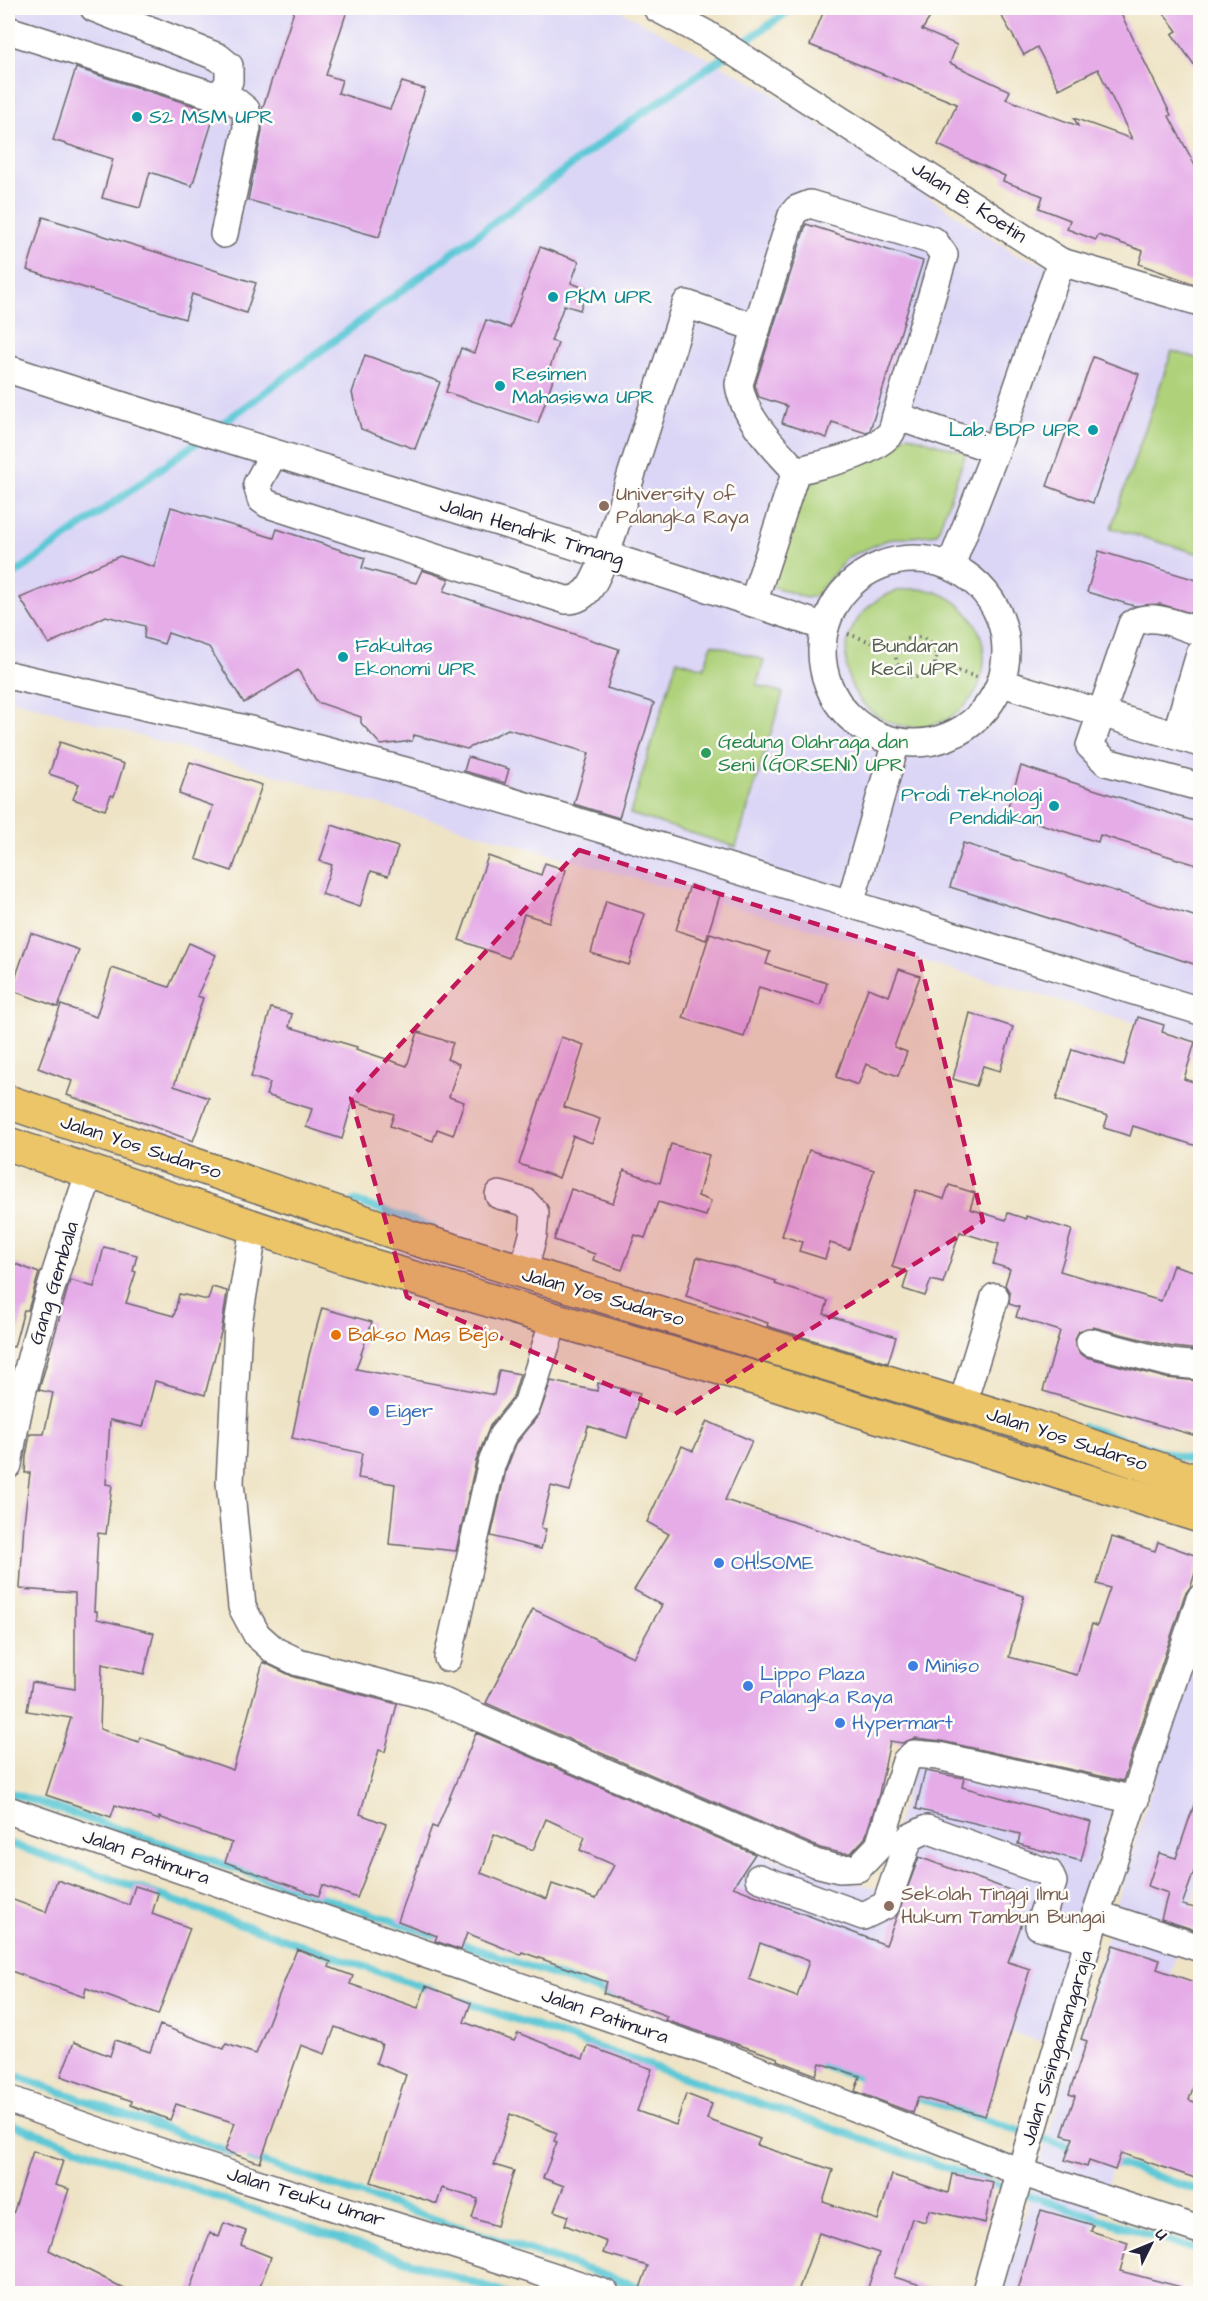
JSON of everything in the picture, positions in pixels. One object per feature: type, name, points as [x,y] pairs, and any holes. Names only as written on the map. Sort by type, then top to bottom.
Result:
[{"type":"main road","name":"Jalan Yos Sudarso","points":[[8,1102],[409,1237],[962,1405],[1200,1483]]},
{"type":"main road","points":[[20,1148],[42,1114]]},
{"type":"main road","name":"Jalan Yos Sudarso","points":[[20,1148],[402,1274],[761,1380],[1200,1516]]},
{"type":"main road","points":[[402,1274],[409,1237]]},
{"type":"street","points":[[13,8],[8,30],[209,94],[235,100],[247,116],[248,128],[224,234]]},
{"type":"street","points":[[94,8],[218,57],[229,66],[230,81],[222,96]]},
{"type":"street","name":"Jalan B. Koetin","points":[[657,8],[706,34],[1061,261],[1200,302]]},
{"type":"street","points":[[810,204],[934,242],[944,255],[891,433],[873,446],[846,457],[796,471],[751,416],[741,398],[739,384],[792,215],[797,209],[810,204]]},
{"type":"street","points":[[951,565],[996,450],[1061,261]]},
{"type":"street","points":[[273,455],[257,484],[261,499],[268,504],[566,600],[579,599],[588,592],[606,554],[686,304],[756,328]]},
{"type":"street","name":"Jalan Hendrik Timang","points":[[8,369],[273,455],[606,554],[835,630]]},
{"type":"street","points":[[897,416],[996,450]]},
{"type":"street","points":[[753,603],[796,471]]},
{"type":"street","points":[[914,559],[951,565],[978,584],[998,614],[1007,648],[985,711],[960,732],[928,743],[896,742],[864,729],[840,706],[831,691],[824,667],[822,642],[835,630],[841,595],[852,582],[873,569],[897,560],[914,559]]},
{"type":"street","points":[[1200,632],[1155,618],[1141,618],[1132,624],[1090,746],[1106,762],[1200,787]]},
{"type":"street","points":[[994,682],[1188,739],[1200,654]]},
{"type":"street","points":[[8,675],[254,731],[443,782],[1200,1011]]},
{"type":"street","points":[[850,904],[896,742]]},
{"type":"street","name":"Gang Gembala","points":[[8,1465],[27,1370],[65,1243],[90,1172]]},
{"type":"street","points":[[499,1195],[525,1202],[535,1213],[533,1235],[523,1273]]},
{"type":"street","points":[[254,1227],[238,1324],[230,1482],[242,1608],[256,1635],[275,1651],[298,1662],[432,1697],[815,1863],[839,1869],[858,1868],[879,1846],[906,1761],[914,1754],[938,1756],[1135,1800]]},
{"type":"street","points":[[962,1405],[995,1297]]},
{"type":"street","points":[[448,1658],[491,1466],[502,1436],[527,1405],[554,1320]]},
{"type":"street","points":[[1090,1342],[1170,1363],[1200,1365]]},
{"type":"street","name":"Jalan Sisingamangaraja","points":[[985,2294],[1092,1927],[1200,1599]]},
{"type":"street","name":"Jalan Patimura","points":[[8,1810],[730,2059],[1020,2172],[1200,2230]]},
{"type":"street","points":[[759,1878],[863,1916],[886,1905],[909,1838],[927,1829],[1049,1873],[1053,1882],[1039,1926],[1092,1927],[1200,1948]]},
{"type":"street","name":"Jalan Teuku Umar","points":[[8,2099],[80,2126],[497,2256],[606,2294]]},
{"type":"path","points":[[835,630],[897,651]]},
{"type":"path","points":[[918,636],[928,640],[936,649],[935,664],[924,676],[914,677],[905,673],[898,666],[897,651],[907,638],[918,636]]},
{"type":"path","points":[[935,664],[994,682]]},
{"type":"highlighted area","points":[[579,850],[919,956],[983,1221],[675,1414],[407,1297],[351,1098]]},
{"type":"shaded area","name":"University of Palangka Raya","points":[[8,8],[615,8],[769,91],[1017,255],[1200,313],[1200,1041],[8,698]]},
{"type":"shaded area","points":[[1200,1625],[1200,1875],[1075,2293],[1001,2294]]},
{"type":"shaded area","name":"Sekolah Tinggi Ilmu Hukum Tambun Bungai","points":[[914,1765],[1112,1809],[1041,2042],[689,1922],[721,1837],[755,1853],[878,1889]]},
{"type":"green space","points":[[1172,351],[1200,359],[1200,554],[1111,528]]},
{"type":"green space","points":[[908,435],[966,453],[937,534],[887,540],[848,557],[815,596],[806,598],[769,585],[800,491],[817,480]]},
{"type":"green space","name":"Bundaran Kecil UPR","points":[[915,589],[941,594],[964,609],[979,632],[984,658],[979,684],[964,707],[941,722],[915,727],[889,722],[866,707],[851,684],[846,658],[851,632],[866,609],[889,594]]},
{"type":"green space","name":"Gedung Olahraga dan Seni (GORSENI) UPR","points":[[712,644],[764,660],[757,685],[783,693],[736,847],[630,814],[677,660],[704,668]]},
{"type":"building","points":[[295,8],[348,8],[326,75],[342,80],[338,93],[390,109],[402,82],[425,89],[379,237],[248,200],[262,131],[262,110]]},
{"type":"building","points":[[825,8],[880,8],[893,12],[896,8],[936,8],[922,30],[957,45],[950,63],[1010,91],[1006,99],[1078,126],[1074,118],[1132,139],[1098,69],[1059,89],[1037,47],[1024,55],[997,8],[1118,8],[1171,115],[1169,116],[1200,175],[1200,286],[1139,264],[1143,251],[1098,235],[1096,240],[1067,229],[1070,220],[1039,208],[1043,196],[1003,181],[1005,176],[938,145],[957,104],[810,45]]},
{"type":"building","points":[[1160,8],[1200,8],[1200,73],[1172,34],[1177,31]]},
{"type":"building","name":"S2 MSM UPR","points":[[76,68],[204,109],[216,110],[192,186],[150,172],[140,208],[102,198],[113,159],[53,140]]},
{"type":"building","points":[[43,217],[256,283],[246,313],[192,294],[185,319],[27,270]]},
{"type":"building","points":[[806,224],[923,261],[870,430],[866,433],[832,422],[827,438],[782,423],[787,406],[759,397],[757,392],[755,385]]},
{"type":"building","points":[[540,247],[579,261],[571,283],[587,289],[580,310],[564,305],[551,341],[558,343],[547,377],[553,379],[538,423],[446,392],[461,348],[474,353],[486,320],[510,328]]},
{"type":"building","points":[[365,355],[440,382],[415,449],[361,429],[352,393]]},
{"type":"building","name":"Lab. BDP UPR","points":[[1093,357],[1139,374],[1093,503],[1047,486]]},
{"type":"building","points":[[171,507],[274,538],[277,529],[365,558],[362,568],[416,583],[422,570],[449,579],[444,591],[619,649],[607,688],[654,703],[619,818],[574,804],[589,753],[508,729],[467,749],[414,735],[412,741],[381,745],[361,723],[361,717],[317,702],[298,670],[244,703],[209,647],[168,633],[164,644],[144,638],[145,626],[106,616],[49,644],[20,598],[120,556],[154,567]]},
{"type":"building","points":[[1099,551],[1200,581],[1200,616],[1160,604],[1134,606],[1087,592]]},
{"type":"building","points":[[60,742],[124,764],[114,796],[111,795],[105,810],[73,799],[79,784],[49,774]]},
{"type":"building","points":[[468,757],[509,769],[505,783],[464,771]]},
{"type":"building","points":[[190,762],[262,785],[232,871],[196,859],[213,806],[179,794]]},
{"type":"building","points":[[1021,766],[1200,823],[1200,866],[1100,835],[1098,842],[1006,813]]},
{"type":"building","points":[[332,825],[398,847],[388,876],[371,871],[360,907],[322,894],[332,865],[320,861]]},
{"type":"building","points":[[963,843],[1200,918],[1200,966],[950,887]]},
{"type":"building","points":[[488,856],[541,875],[545,863],[566,870],[549,922],[524,914],[509,958],[459,940]]},
{"type":"building","points":[[690,885],[720,895],[706,940],[676,930]]},
{"type":"building","points":[[606,901],[645,914],[629,965],[591,953]]},
{"type":"building","points":[[31,933],[79,950],[58,1007],[11,990]]},
{"type":"building","points":[[710,933],[770,952],[766,964],[827,983],[820,1006],[759,987],[744,1037],[683,1018]]},
{"type":"building","points":[[189,943],[216,955],[197,996],[203,998],[174,1086],[209,1098],[193,1141],[67,1095],[72,1081],[38,1068],[61,1005],[96,1017],[112,968],[169,987]]},
{"type":"building","points":[[899,969],[920,976],[894,1047],[907,1052],[898,1076],[866,1064],[858,1085],[836,1077],[868,988],[889,996]]},
{"type":"building","points":[[271,1008],[292,1014],[289,1027],[357,1047],[356,1049],[407,1066],[418,1032],[453,1043],[447,1059],[459,1064],[449,1097],[464,1102],[453,1135],[437,1129],[433,1141],[390,1126],[394,1114],[353,1100],[342,1139],[306,1127],[312,1109],[266,1095],[270,1083],[251,1077]]},
{"type":"building","points":[[970,1013],[1013,1027],[1000,1071],[983,1066],[976,1086],[953,1079]]},
{"type":"building","points":[[1138,1017],[1164,1025],[1162,1032],[1195,1042],[1184,1079],[1200,1084],[1200,1147],[1133,1126],[1130,1136],[1104,1128],[1108,1116],[1056,1100],[1072,1049],[1124,1065]]},
{"type":"building","points":[[561,1037],[584,1045],[564,1107],[600,1119],[592,1143],[573,1136],[559,1178],[519,1164]]},
{"type":"building","points":[[671,1144],[709,1155],[698,1196],[711,1201],[706,1216],[658,1202],[645,1238],[635,1235],[622,1270],[593,1260],[595,1254],[554,1240],[571,1189],[613,1203],[624,1170],[660,1183]]},
{"type":"building","points":[[809,1150],[874,1170],[849,1249],[830,1243],[825,1259],[799,1251],[802,1242],[782,1236]]},
{"type":"building","points":[[949,1185],[975,1193],[970,1209],[1006,1220],[1008,1213],[1026,1219],[1026,1216],[1072,1230],[1060,1271],[1161,1301],[1173,1265],[1200,1273],[1200,1350],[1173,1347],[1093,1327],[1079,1331],[1075,1339],[1079,1353],[1086,1357],[1166,1378],[1200,1381],[1200,1437],[1043,1391],[1060,1331],[1016,1317],[1019,1307],[1009,1304],[1010,1293],[1005,1285],[1010,1269],[993,1264],[999,1244],[960,1232],[943,1283],[931,1280],[925,1296],[903,1289],[908,1272],[892,1267],[916,1190],[944,1199]]},
{"type":"building","points":[[104,1247],[137,1255],[133,1271],[136,1272],[126,1303],[174,1316],[179,1294],[208,1300],[212,1287],[227,1291],[222,1328],[205,1395],[155,1381],[143,1427],[110,1420],[106,1484],[112,1485],[106,1534],[98,1533],[94,1611],[97,1611],[97,1619],[154,1633],[144,1674],[102,1664],[100,1729],[139,1742],[140,1737],[233,1770],[263,1662],[294,1677],[397,1704],[385,1752],[379,1750],[360,1814],[386,1824],[357,1898],[323,1885],[319,1896],[225,1862],[232,1843],[159,1817],[159,1820],[115,1805],[111,1817],[46,1795],[71,1718],[27,1711],[32,1682],[75,1689],[75,1593],[20,1589],[30,1473],[25,1473],[26,1456],[30,1434],[44,1434],[53,1393],[39,1390],[70,1280],[94,1287]]},
{"type":"building","points":[[697,1257],[776,1281],[775,1284],[828,1301],[824,1314],[896,1337],[888,1363],[767,1326],[768,1323],[686,1296]]},
{"type":"building","points":[[8,1261],[39,1273],[28,1310],[24,1310],[14,1347],[8,1346]]},
{"type":"building","points":[[322,1308],[372,1322],[356,1369],[494,1395],[499,1370],[520,1374],[513,1397],[490,1426],[476,1461],[456,1551],[389,1544],[395,1484],[358,1478],[362,1453],[292,1438],[309,1355]]},
{"type":"building","points":[[551,1381],[597,1391],[598,1383],[640,1393],[627,1438],[588,1426],[570,1491],[551,1486],[541,1528],[546,1529],[541,1549],[491,1536],[506,1470],[516,1444],[539,1415]]},
{"type":"building","name":"Lippo Plaza Palangka Raya","points":[[707,1421],[752,1441],[725,1500],[1024,1596],[1009,1657],[1077,1675],[1092,1624],[1097,1626],[1110,1588],[1097,1584],[1112,1537],[1155,1551],[1158,1542],[1200,1557],[1191,1586],[1185,1594],[1123,1781],[941,1741],[915,1738],[902,1743],[890,1741],[879,1794],[865,1838],[851,1853],[841,1853],[820,1848],[486,1703],[533,1609],[633,1657],[662,1605],[634,1590],[669,1534],[647,1522],[682,1446],[693,1451]]},
{"type":"building","points":[[476,1733],[755,1854],[733,1887],[886,1945],[919,1857],[1015,1892],[1008,1914],[1023,1920],[1008,1962],[1030,1969],[985,2116],[918,2097],[913,2113],[855,2091],[860,2076],[820,2063],[816,2075],[777,2060],[778,2058],[665,2020],[667,2016],[603,1993],[607,1982],[522,1952],[521,1955],[467,1933],[461,1950],[435,1941],[437,1936],[398,1921],[432,1826],[437,1828]],"holes":[[[546,1819],[585,1837],[580,1850],[614,1865],[596,1899],[552,1884],[547,1899],[481,1873],[494,1834],[533,1850]],[[760,1943],[809,1961],[797,1997],[749,1979]]]},
{"type":"building","points":[[925,1771],[964,1778],[962,1787],[1091,1822],[1081,1861],[1018,1844],[1020,1834],[916,1809]]},
{"type":"building","points":[[1197,1796],[1200,1796],[1200,1864],[1197,1863],[1182,1905],[1200,1909],[1195,1930],[1161,1919],[1168,1893],[1148,1886],[1159,1853],[1176,1858]]},
{"type":"building","points":[[57,1880],[129,1905],[135,1886],[158,1893],[152,1914],[190,1928],[158,2015],[86,1988],[84,1997],[8,1970],[8,1898],[46,1912]]},
{"type":"building","points":[[1113,1945],[1160,1960],[1157,1969],[1200,1984],[1200,2066],[1189,2100],[1200,2104],[1200,2163],[1195,2178],[1121,2153],[1115,2170],[1089,2161],[1087,2167],[1065,2160],[1073,2138],[1062,2135],[1075,2096],[1069,2094],[1087,2041],[1081,2039]]},
{"type":"building","points":[[297,1949],[331,1962],[329,1967],[353,1976],[350,1984],[418,2008],[426,1986],[471,2003],[464,2022],[514,2041],[518,2033],[583,2059],[588,2046],[652,2069],[637,2111],[676,2125],[686,2094],[712,2104],[707,2119],[760,2139],[757,2145],[833,2170],[823,2202],[878,2220],[892,2175],[948,2193],[952,2174],[993,2182],[985,2223],[929,2210],[925,2222],[912,2218],[894,2277],[934,2289],[933,2294],[866,2294],[879,2253],[819,2233],[797,2294],[638,2294],[648,2266],[603,2253],[607,2242],[565,2225],[568,2216],[554,2211],[564,2186],[543,2178],[557,2142],[554,2141],[557,2133],[510,2114],[494,2165],[514,2171],[497,2226],[472,2218],[478,2199],[442,2188],[437,2204],[371,2182],[406,2075],[376,2063],[382,2044],[335,2027],[325,2054],[301,2045],[260,2163],[225,2151],[235,2123],[176,2104],[170,2120],[131,2105],[132,2101],[61,2076],[74,2042],[110,2056],[115,2040],[150,2052],[160,2025],[224,2049],[226,2044],[256,2054]]},
{"type":"building","points":[[33,2151],[63,2161],[55,2185],[69,2189],[49,2250],[135,2294],[8,2294],[8,2230]]},
{"type":"building","points":[[1041,2210],[1093,2225],[1091,2231],[1128,2243],[1120,2271],[1181,2287],[1180,2294],[1017,2294]]},
{"type":"building","points":[[224,2223],[246,2231],[241,2245],[271,2257],[257,2294],[188,2294],[210,2233],[219,2237]]},
{"type":"waterway","points":[[215,429],[613,134],[793,8]]},
{"type":"waterway","points":[[8,579],[203,438]]},
{"type":"waterway","points":[[354,1201],[433,1227]]},
{"type":"waterway","points":[[1084,1427],[1200,1463]]},
{"type":"waterway","points":[[8,1792],[444,1938]]},
{"type":"waterway","points":[[8,1843],[434,1991]]},
{"type":"waterway","points":[[456,1942],[612,1995]]},
{"type":"waterway","points":[[462,2001],[1020,2193],[1200,2251]]},
{"type":"waterway","points":[[811,2061],[868,2080]]},
{"type":"waterway","points":[[8,2073],[233,2153]]},
{"type":"waterway","points":[[911,2095],[1079,2151]]},
{"type":"waterway","points":[[8,2123],[236,2204],[506,2294]]},
{"type":"waterway","points":[[250,2158],[649,2290]]},
{"type":"waterway","points":[[1110,2161],[1200,2191]]},
{"type":"place","name":"S2 MSM UPR","points":[[137,117]]},
{"type":"place","name":"PKM UPR","points":[[553,297]]},
{"type":"place","name":"Resimen Mahasiswa UPR","points":[[500,386]]},
{"type":"place","name":"Lab. BDP UPR","points":[[1093,430]]},
{"type":"place","name":"University of Palangka Raya","points":[[604,506]]},
{"type":"place","name":"Fakultas Ekonomi UPR","points":[[343,657]]},
{"type":"place","name":"Gedung Olahraga dan Seni (GORSENI) UPR","points":[[706,753]]},
{"type":"place","name":"Prodi Teknologi Pendidikan","points":[[1054,806]]},
{"type":"place","name":"Bakso Mas Bejo","points":[[336,1335]]},
{"type":"place","name":"Eiger","points":[[374,1411]]},
{"type":"place","name":"OH!SOME","points":[[719,1563]]},
{"type":"place","name":"Miniso","points":[[913,1666]]},
{"type":"place","name":"Lippo Plaza Palangka Raya","points":[[748,1686]]},
{"type":"place","name":"Hypermart","points":[[840,1723]]},
{"type":"place","name":"Sekolah Tinggi Ilmu Hukum Tambun Bungai","points":[[889,1906]]}]
